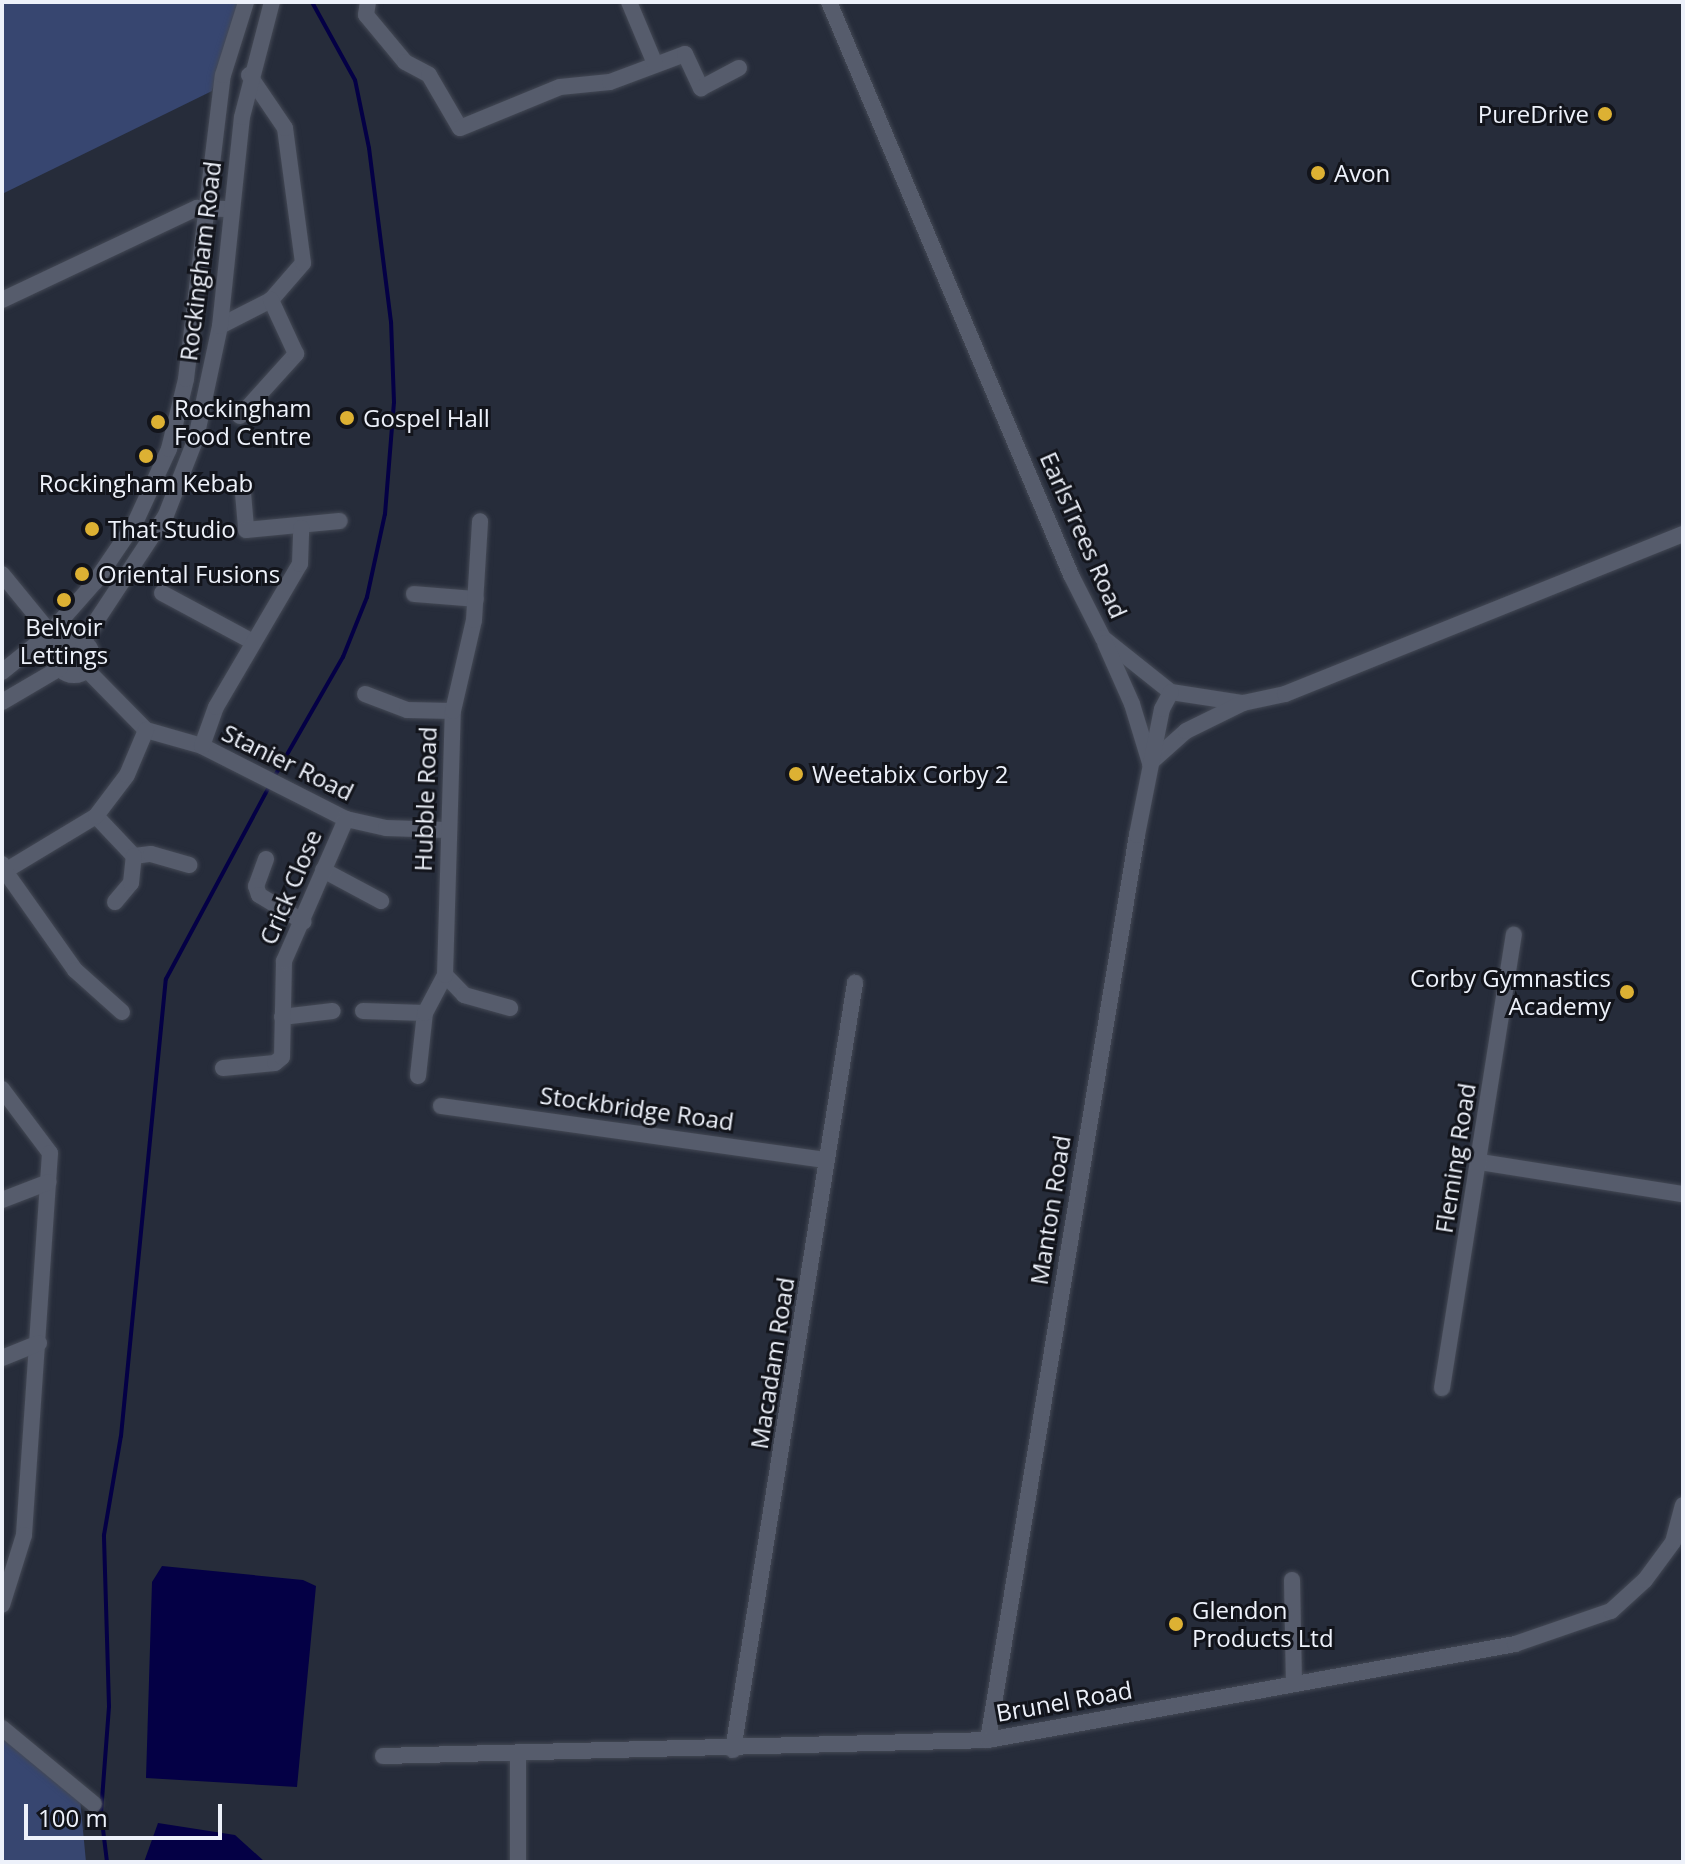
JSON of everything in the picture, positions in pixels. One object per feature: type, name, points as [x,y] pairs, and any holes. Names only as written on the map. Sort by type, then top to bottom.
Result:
[{"type":"street","points":[[2,672],[55,640],[135,523],[178,418],[223,75],[246,2]]},
{"type":"street","name":"Rockingham Road","points":[[83,641],[154,535],[196,438],[220,326],[249,75],[272,2]]},
{"type":"street","points":[[368,2],[366,15],[405,62],[429,75],[460,128],[560,87],[610,82],[685,54],[701,88],[739,68]]},
{"type":"street","points":[[629,2],[655,64]]},
{"type":"street","name":"EarlsTrees Road","points":[[829,2],[1071,575],[1103,638],[1171,692],[1243,703],[1328,681],[1683,534]]},
{"type":"street","points":[[220,326],[271,300],[303,263],[285,128],[249,75]]},
{"type":"street","points":[[2,300],[206,207],[232,209]]},
{"type":"street","points":[[240,416],[296,354],[271,300]]},
{"type":"street","points":[[243,493],[246,530],[301,528],[340,521]]},
{"type":"street","name":"Hubble Road","points":[[418,1076],[425,1013],[445,975],[453,711],[476,599],[480,521]]},
{"type":"street","points":[[135,523],[154,535]]},
{"type":"street","points":[[202,746],[216,707],[300,564],[301,528]]},
{"type":"street","points":[[2,574],[55,640],[60,668],[74,675],[87,670],[92,655],[83,641],[55,640]]},
{"type":"street","points":[[162,593],[253,642]]},
{"type":"street","points":[[414,594],[476,599]]},
{"type":"street","points":[[1103,638],[1132,704],[1150,763],[1186,731],[1243,703]]},
{"type":"street","points":[[2,702],[60,668]]},
{"type":"street","name":"Stanier Road","points":[[87,670],[146,730],[202,746],[251,768],[281,787],[346,819],[386,828],[447,830]]},
{"type":"street","name":"Manton Road","points":[[988,1740],[1150,763],[1171,692]]},
{"type":"street","points":[[365,694],[407,710],[453,711]]},
{"type":"street","points":[[122,1012],[75,970],[4,868],[96,816],[127,775],[146,730]]},
{"type":"street","points":[[96,816],[134,856],[131,883],[115,902]]},
{"type":"street","name":"Crick Close","points":[[223,1068],[275,1063],[282,1057],[284,961],[304,922],[346,819]]},
{"type":"street","points":[[134,856],[151,854],[189,865]]},
{"type":"street","points":[[266,859],[256,886],[259,895],[304,922]]},
{"type":"street","points":[[323,870],[381,901]]},
{"type":"street","name":"Fleming Road","points":[[1442,1388],[1514,935]]},
{"type":"street","points":[[445,975],[464,995],[510,1008]]},
{"type":"street","name":"Macadam Road","points":[[733,1750],[855,983]]},
{"type":"street","points":[[282,1017],[333,1011]]},
{"type":"street","points":[[363,1011],[425,1013]]},
{"type":"street","points":[[2,1089],[50,1153],[24,1535],[2,1605]]},
{"type":"street","name":"Stockbridge Road","points":[[441,1106],[826,1160]]},
{"type":"street","points":[[1480,1162],[1683,1194]]},
{"type":"street","points":[[2,1200],[49,1182]]},
{"type":"street","points":[[2,1358],[39,1343]]},
{"type":"street","name":"Brunel Road","points":[[383,1756],[733,1750],[988,1740],[1515,1644],[1600,1618],[1654,1567],[1673,1542],[1683,1505]]},
{"type":"street","points":[[1292,1580],[1294,1682]]},
{"type":"street","points":[[2,1728],[94,1804]]},
{"type":"street","points":[[518,1753],[518,1862]]},
{"type":"shaded area","points":[[2,2],[238,2],[212,91],[2,194]]},
{"type":"shaded area","points":[[162,1566],[303,1580],[316,1586],[297,1787],[146,1778],[152,1582]]},
{"type":"shaded area","points":[[2,1730],[80,1799],[86,1862],[2,1862]]},
{"type":"shaded area","points":[[158,1823],[235,1835],[265,1862],[144,1862]]},
{"type":"waterway","points":[[273,779],[343,657],[367,597],[385,514],[394,402],[391,322],[369,148],[355,80],[312,2]]},
{"type":"waterway","points":[[107,1862],[101,1813],[109,1706],[104,1535],[121,1436],[166,979],[269,787]]},
{"type":"place","name":"PureDrive","points":[[1605,114]]},
{"type":"place","name":"Avon","points":[[1318,173]]},
{"type":"place","name":"Gospel Hall","points":[[347,418]]},
{"type":"place","name":"Rockingham Food Centre","points":[[158,422]]},
{"type":"place","name":"Rockingham Kebab","points":[[146,456]]},
{"type":"place","name":"That Studio","points":[[92,529]]},
{"type":"place","name":"Oriental Fusions","points":[[82,574]]},
{"type":"place","name":"Belvoir Lettings","points":[[64,600]]},
{"type":"place","name":"Weetabix Corby 2","points":[[796,774]]},
{"type":"place","name":"Corby Gymnastics Academy","points":[[1627,992]]},
{"type":"place","name":"Glendon Products Ltd","points":[[1176,1624]]}]
